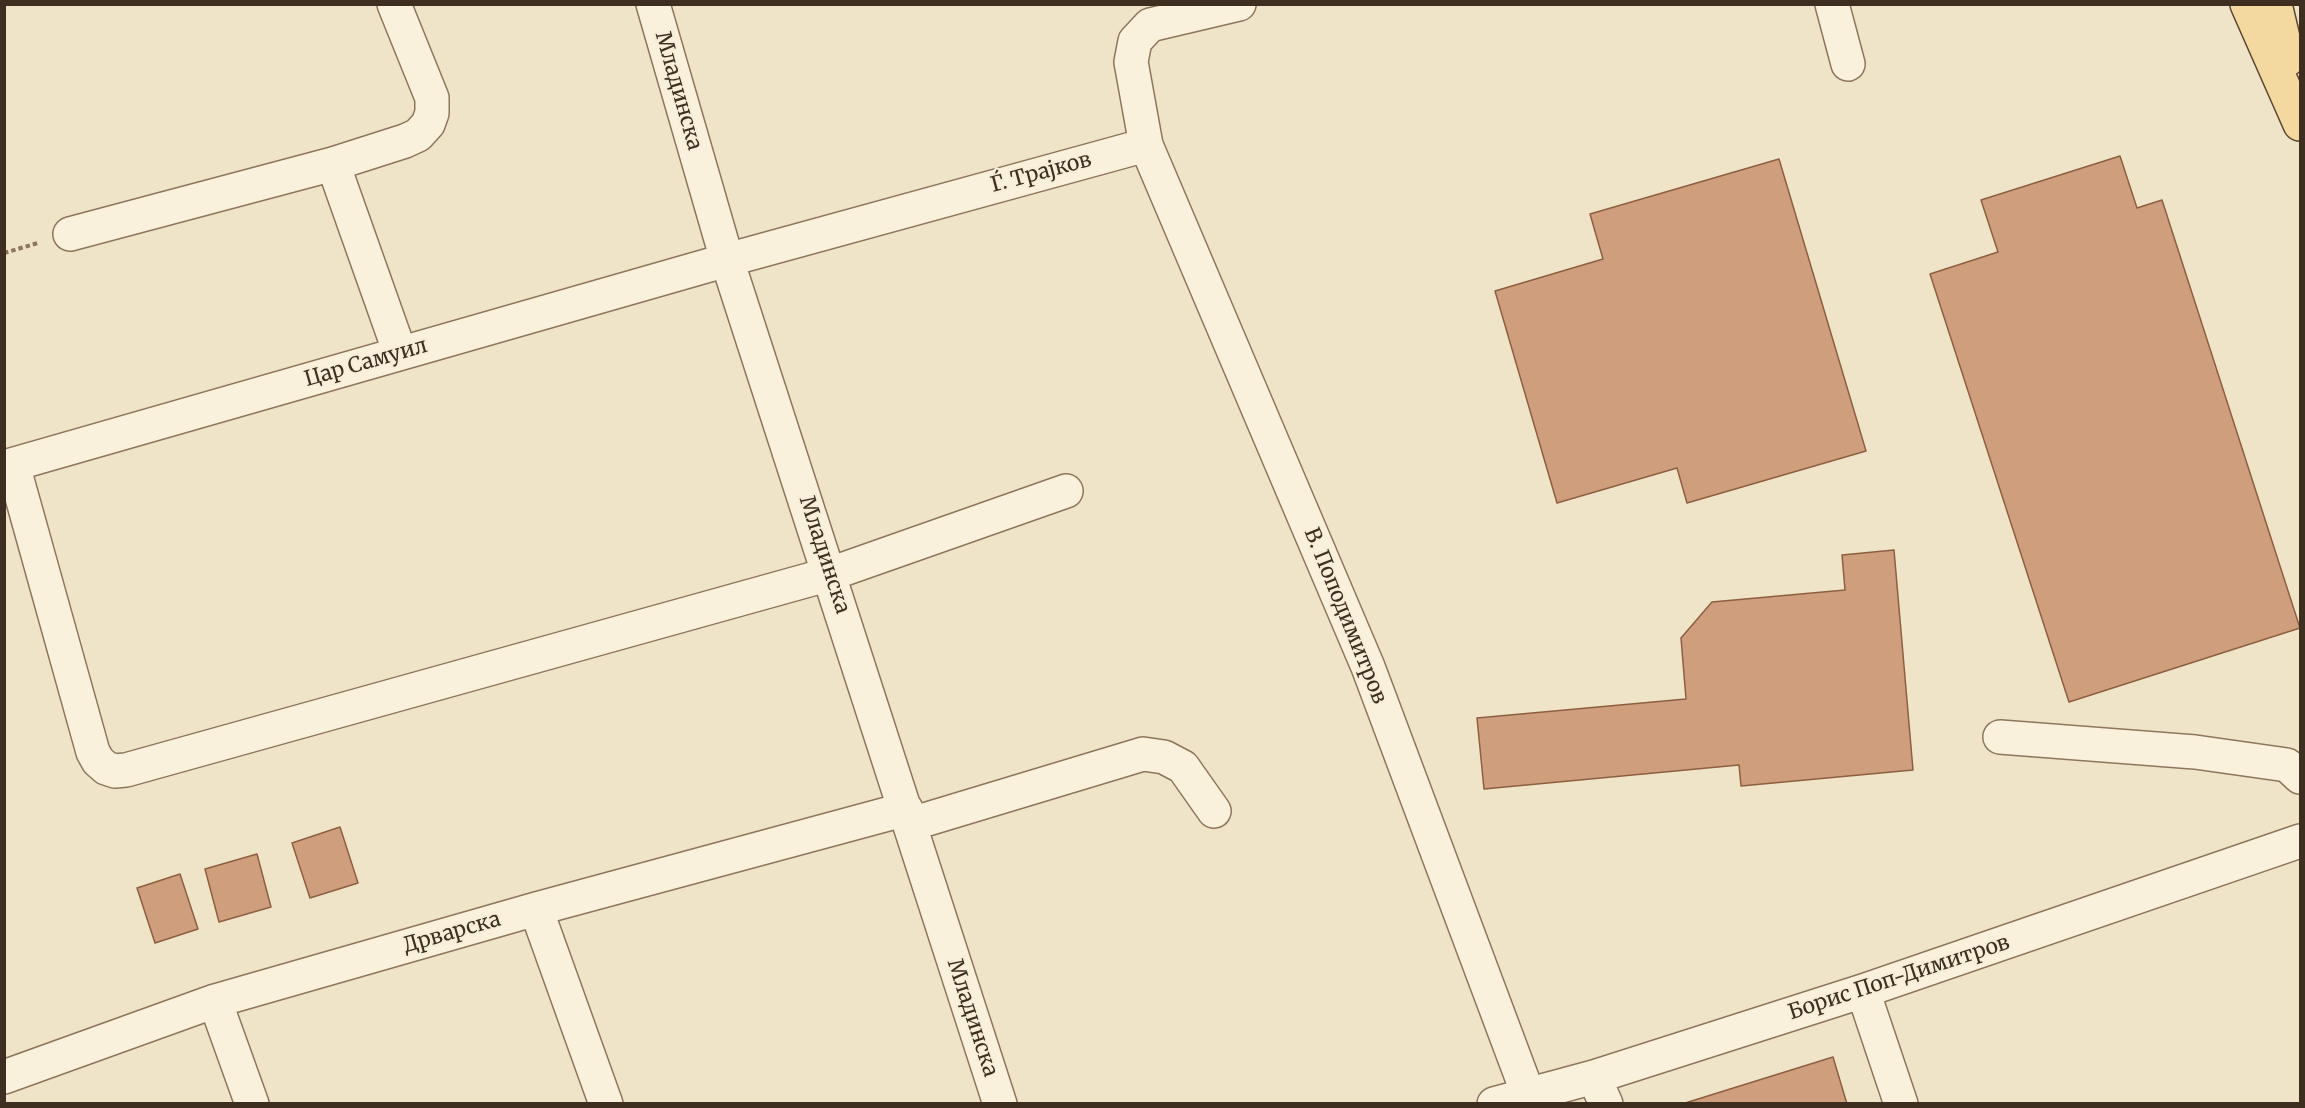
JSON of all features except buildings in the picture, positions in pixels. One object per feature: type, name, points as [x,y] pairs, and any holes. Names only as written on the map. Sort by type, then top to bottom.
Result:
[{"type":"main road","points":[[2247,4],[2301,124]]},
{"type":"main road","points":[[2275,4],[2301,107]]},
{"type":"street","points":[[70,234],[333,164],[418,135],[430,118],[432,98],[394,4]]},
{"type":"street","name":"Младинска","points":[[653,4],[727,260],[1000,1104]]},
{"type":"street","points":[[1146,145],[1131,62],[1135,41],[1150,25],[1239,4]]},
{"type":"street","points":[[1832,4],[1848,64]]},
{"type":"street","name":"Ѓ. Трајков","points":[[727,260],[1146,145]]},
{"type":"street","name":"В. Поподимитров","points":[[1146,145],[1368,667],[1528,1094]]},
{"type":"street","points":[[333,164],[400,353]]},
{"type":"street","name":"Цар Самуил","points":[[9,466],[727,260]]},
{"type":"street","points":[[9,466],[93,752],[106,768],[115,771],[126,770],[830,574],[1066,491]]},
{"type":"street","points":[[2000,737],[2195,752],[2287,765],[2301,777]]},
{"type":"street","name":"Дрварска","points":[[4,1077],[215,1001],[536,909],[908,817],[1143,754],[1164,757],[1183,767],[1214,811]]},
{"type":"street","name":"Борис Поп-Димитров","points":[[1494,1104],[1528,1094],[1600,1090],[1863,991],[2301,842]]},
{"type":"street","points":[[536,909],[606,1104]]},
{"type":"street","points":[[1863,991],[1901,1104]]},
{"type":"street","points":[[215,1001],[252,1104]]}]
